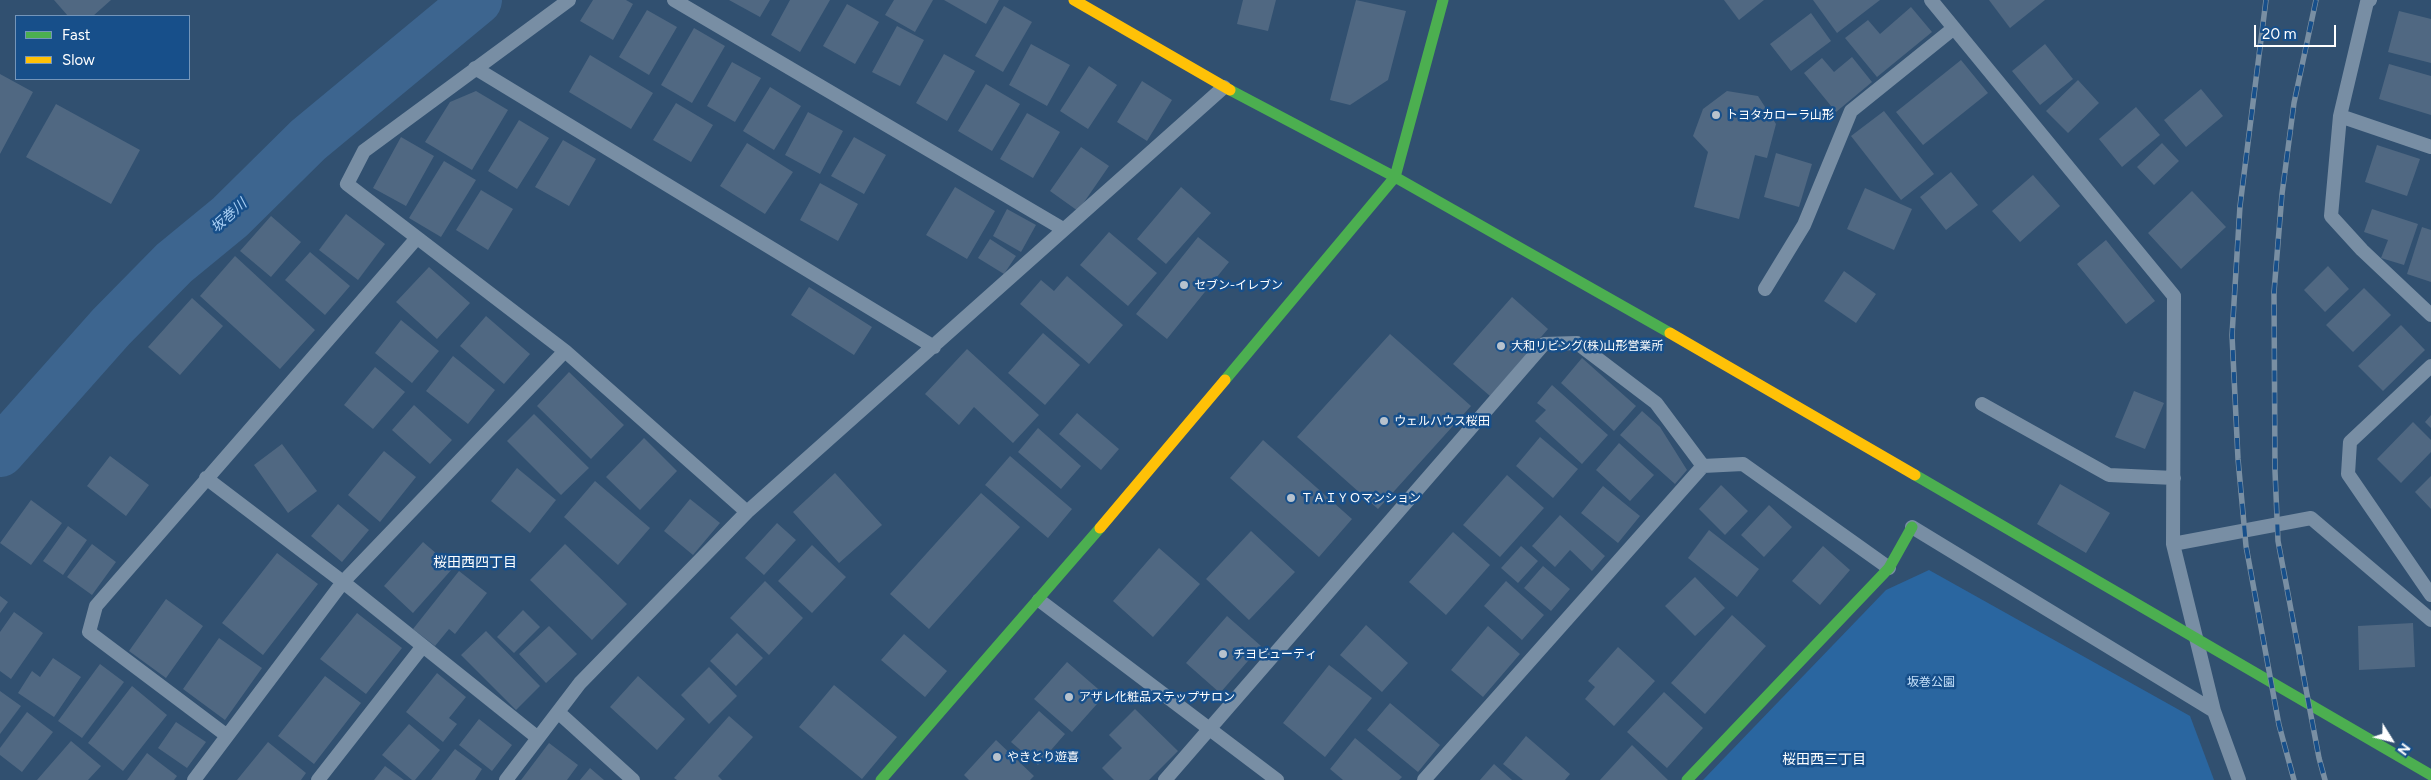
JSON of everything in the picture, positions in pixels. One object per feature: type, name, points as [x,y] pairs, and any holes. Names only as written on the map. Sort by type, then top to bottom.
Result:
[{"type":"street","points":[[1074,0],[1224,87],[1395,177],[1701,351],[2431,775]]},
{"type":"street","points":[[881,780],[1039,600],[1395,177],[1443,0]]},
{"type":"street","points":[[1687,780],[1889,568],[1912,527]]},
{"type":"lane","points":[[569,0],[474,68],[364,151],[347,184],[416,239],[565,351],[747,512]]},
{"type":"lane","points":[[674,0],[1063,228]]},
{"type":"lane","points":[[1931,0],[2174,296],[2173,544],[2214,711],[2239,780]]},
{"type":"lane","points":[[2370,0],[2366,2],[2340,116],[2331,216],[2362,250],[2431,315]]},
{"type":"lane","points":[[1765,289],[1804,225],[1851,111],[1954,28]]},
{"type":"lane","points":[[474,68],[934,347]]},
{"type":"lane","points":[[506,780],[580,683],[747,512],[934,347],[1063,228],[1224,87]]},
{"type":"lane","points":[[2340,116],[2431,147]]},
{"type":"lane","points":[[226,735],[89,632],[96,606],[416,239]]},
{"type":"lane","points":[[1164,780],[1544,344],[1577,343],[1656,403],[1703,466]]},
{"type":"lane","points":[[194,780],[343,582],[565,351]]},
{"type":"lane","points":[[2431,366],[2350,442],[2348,474],[2431,595]]},
{"type":"lane","points":[[1982,404],[2109,475],[2174,478]]},
{"type":"lane","points":[[1424,780],[1703,466],[1743,464],[1889,568]]},
{"type":"lane","points":[[206,478],[343,582],[538,738]]},
{"type":"lane","points":[[2173,544],[2311,518],[2431,620]]},
{"type":"lane","points":[[1912,527],[2214,711]]},
{"type":"lane","points":[[1039,600],[1210,727],[1277,780]]},
{"type":"lane","points":[[318,780],[423,646]]},
{"type":"lane","points":[[558,712],[633,780]]},
{"type":"green space","name":"坂巻公園","points":[[1929,570],[2190,716],[2214,780],[1703,780],[1886,590]]},
{"type":"building","points":[[54,0],[111,0],[94,15],[67,15]]},
{"type":"building","points":[[593,0],[626,0],[633,4],[613,40],[580,21]]},
{"type":"building","points":[[729,0],[770,0],[760,17]]},
{"type":"building","points":[[790,0],[830,0],[800,52],[771,35]]},
{"type":"building","points":[[894,0],[933,0],[915,32],[885,15]]},
{"type":"building","points":[[944,0],[999,0],[986,24]]},
{"type":"building","points":[[1243,0],[1276,0],[1268,31],[1237,24]]},
{"type":"building","points":[[1356,0],[1406,11],[1388,80],[1350,105],[1330,100]]},
{"type":"building","points":[[1724,0],[1764,0],[1739,20]]},
{"type":"building","points":[[1813,0],[1880,0],[1837,33]]},
{"type":"building","points":[[1989,0],[2045,0],[2010,28]]},
{"type":"building","points":[[847,4],[879,22],[855,64],[823,46]]},
{"type":"building","points":[[1004,6],[1032,22],[1003,72],[975,56]]},
{"type":"building","points":[[1911,7],[1932,32],[1877,77],[1845,38],[1868,20],[1880,34]]},
{"type":"building","points":[[647,10],[677,27],[649,75],[619,57]]},
{"type":"building","points":[[2399,11],[2431,19],[2431,63],[2388,52]]},
{"type":"building","points":[[1811,13],[1831,41],[1791,71],[1770,44]]},
{"type":"building","points":[[897,26],[924,40],[900,86],[872,72]]},
{"type":"building","points":[[694,28],[725,46],[692,103],[661,85]]},
{"type":"building","points":[[1031,44],[1070,65],[1047,106],[1009,85]]},
{"type":"building","points":[[2045,44],[2073,79],[2040,105],[2012,71]]},
{"type":"building","points":[[944,54],[975,71],[947,121],[916,103]]},
{"type":"building","points":[[590,55],[653,93],[631,129],[569,92]]},
{"type":"building","points":[[1852,57],[1872,82],[1836,112],[1804,73],[1822,58],[1834,72]]},
{"type":"building","points":[[1961,60],[1988,93],[1923,145],[1896,112]]},
{"type":"building","points":[[732,62],[761,78],[735,122],[707,106]]},
{"type":"building","points":[[2389,64],[2431,76],[2431,115],[2379,99]]},
{"type":"building","points":[[1089,66],[1117,85],[1088,129],[1060,111]]},
{"type":"building","points":[[0,74],[33,92],[0,154]]},
{"type":"building","points":[[2078,80],[2099,103],[2068,133],[2046,111]]},
{"type":"building","points":[[1142,81],[1172,100],[1147,141],[1117,122]]},
{"type":"building","points":[[986,84],[1020,104],[992,151],[958,131]]},
{"type":"building","points":[[770,87],[801,106],[774,150],[743,131]]},
{"type":"building","points":[[2201,89],[2223,116],[2186,147],[2164,120]]},
{"type":"building","points":[[476,91],[508,110],[472,170],[425,142],[450,102]]},
{"type":"building","points":[[1727,91],[1758,96],[1776,124],[1767,158],[1755,155],[1739,219],[1694,207],[1708,152],[1693,136],[1703,109]]},
{"type":"building","points":[[676,103],[713,125],[691,162],[653,140]]},
{"type":"building","points":[[56,104],[140,150],[111,204],[26,157]]},
{"type":"building","points":[[2136,107],[2160,135],[2122,167],[2099,139]]},
{"type":"building","points":[[1884,111],[1934,174],[1901,200],[1851,136]]},
{"type":"building","points":[[808,112],[843,131],[820,174],[785,155]]},
{"type":"building","points":[[1027,113],[1060,132],[1033,178],[1000,159]]},
{"type":"building","points":[[519,120],[549,138],[517,189],[488,171]]},
{"type":"building","points":[[401,137],[434,156],[406,206],[373,188]]},
{"type":"building","points":[[854,137],[886,155],[864,194],[831,176]]},
{"type":"building","points":[[563,140],[596,159],[569,206],[535,187]]},
{"type":"building","points":[[747,143],[793,172],[765,214],[720,186]]},
{"type":"building","points":[[2162,143],[2179,161],[2154,185],[2137,167]]},
{"type":"building","points":[[2377,145],[2420,159],[2407,196],[2365,182]]},
{"type":"building","points":[[1081,147],[1109,166],[1078,211],[1050,191]]},
{"type":"building","points":[[1776,153],[1812,164],[1799,207],[1764,197]]},
{"type":"building","points":[[444,161],[476,180],[441,237],[409,218]]},
{"type":"building","points":[[1951,172],[1978,205],[1946,230],[1920,197]]},
{"type":"building","points":[[2033,175],[2060,206],[2020,242],[1992,211]]},
{"type":"building","points":[[820,183],[858,204],[838,241],[800,220]]},
{"type":"building","points":[[955,187],[995,211],[967,259],[926,235]]},
{"type":"building","points":[[1181,187],[1211,213],[1166,264],[1137,239]]},
{"type":"building","points":[[1865,188],[1912,209],[1894,250],[1847,229]]},
{"type":"building","points":[[481,190],[513,209],[488,250],[456,230]]},
{"type":"building","points":[[2192,191],[2226,227],[2181,269],[2148,233]]},
{"type":"building","points":[[1007,209],[1036,225],[1021,252],[993,236]]},
{"type":"building","points":[[2372,209],[2418,224],[2404,265],[2381,258],[2388,240],[2364,232]]},
{"type":"building","points":[[346,214],[385,244],[358,280],[319,250]]},
{"type":"building","points":[[271,216],[301,242],[271,277],[240,251]]},
{"type":"building","points":[[2422,227],[2431,230],[2431,282],[2407,274]]},
{"type":"building","points":[[1109,232],[1157,273],[1128,306],[1080,265]]},
{"type":"building","points":[[1198,237],[1229,262],[1167,339],[1136,314]]},
{"type":"building","points":[[990,239],[1016,256],[1004,274],[978,258]]},
{"type":"building","points":[[2106,240],[2155,301],[2126,324],[2077,264]]},
{"type":"building","points":[[310,252],[350,286],[325,315],[285,280]]},
{"type":"building","points":[[235,256],[315,330],[280,369],[200,296]]},
{"type":"building","points":[[2328,266],[2349,289],[2325,312],[2304,290]]},
{"type":"building","points":[[429,267],[470,303],[437,339],[396,302]]},
{"type":"building","points":[[1844,271],[1876,294],[1856,323],[1824,301]]},
{"type":"building","points":[[1067,276],[1123,325],[1089,364],[1020,304],[1041,280],[1054,291]]},
{"type":"building","points":[[809,287],[872,327],[854,355],[791,315]]},
{"type":"building","points":[[2364,288],[2391,315],[2353,352],[2326,325]]},
{"type":"building","name":"大和リビング(株)山形営業所","points":[[1512,297],[1548,329],[1490,396],[1453,364]]},
{"type":"building","points":[[192,298],[223,326],[180,375],[148,347]]},
{"type":"building","points":[[486,316],[530,354],[504,384],[460,346]]},
{"type":"building","points":[[401,320],[439,351],[412,383],[375,353]]},
{"type":"building","points":[[2401,325],[2425,350],[2383,391],[2358,366]]},
{"type":"building","points":[[1043,333],[1080,365],[1045,405],[1008,373]]},
{"type":"building","name":"ウェルハウス桜田","points":[[1390,334],[1471,406],[1378,509],[1297,437]]},
{"type":"building","points":[[967,349],[1039,415],[1013,443],[974,407],[959,425],[925,394]]},
{"type":"building","points":[[453,356],[495,390],[468,424],[426,391]]},
{"type":"building","points":[[1582,358],[1636,406],[1614,431],[1561,383]]},
{"type":"building","points":[[375,367],[405,392],[373,429],[344,405]]},
{"type":"building","points":[[569,372],[624,425],[591,459],[537,406]]},
{"type":"building","points":[[1552,385],[1608,435],[1582,464],[1535,421],[1546,410],[1537,403]]},
{"type":"building","points":[[2134,391],[2164,403],[2145,449],[2115,437]]},
{"type":"building","points":[[414,405],[452,440],[430,464],[392,430]]},
{"type":"building","points":[[1642,411],[1660,427],[1687,470],[1675,484],[1620,435]]},
{"type":"building","points":[[1077,413],[1119,449],[1101,470],[1059,434]]},
{"type":"building","points":[[534,414],[589,468],[561,495],[507,441]]},
{"type":"building","points":[[2431,415],[2431,428],[2425,422]]},
{"type":"building","points":[[2413,422],[2431,440],[2431,452],[2401,483],[2377,459]]},
{"type":"building","points":[[1038,428],[1081,466],[1061,489],[1018,452]]},
{"type":"building","points":[[1540,437],[1578,469],[1553,498],[1516,466]]},
{"type":"building","points":[[644,438],[677,471],[640,510],[606,477]]},
{"type":"building","name":"ＴＡＩＹＯマンション","points":[[1263,440],[1352,519],[1319,557],[1230,478]]},
{"type":"building","points":[[1619,443],[1654,475],[1630,501],[1596,470]]},
{"type":"building","points":[[282,444],[317,491],[288,513],[254,465]]},
{"type":"building","points":[[384,451],[416,477],[380,522],[348,495]]},
{"type":"building","points":[[110,456],[149,485],[126,516],[87,486]]},
{"type":"building","points":[[1010,456],[1072,509],[1048,538],[985,485]]},
{"type":"building","points":[[517,468],[556,500],[530,533],[491,501]]},
{"type":"building","points":[[835,473],[882,525],[839,563],[793,512]]},
{"type":"building","points":[[1507,475],[1544,508],[1500,557],[1463,525]]},
{"type":"building","points":[[2431,476],[2431,509],[2415,492]]},
{"type":"building","points":[[595,481],[650,528],[618,565],[564,517]]},
{"type":"building","points":[[2060,484],[2110,513],[2086,553],[2037,524]]},
{"type":"building","points":[[1721,485],[1748,511],[1725,535],[1699,509]]},
{"type":"building","points":[[1603,486],[1640,516],[1618,543],[1581,513]]},
{"type":"building","points":[[981,493],[1020,527],[929,629],[890,594]]},
{"type":"building","points":[[690,499],[720,523],[693,555],[664,531]]},
{"type":"building","points":[[31,500],[62,523],[31,565],[0,543]]},
{"type":"building","points":[[338,504],[369,530],[342,562],[311,536]]},
{"type":"building","points":[[1769,505],[1792,527],[1764,557],[1741,535]]},
{"type":"building","points":[[1560,515],[1605,556],[1592,571],[1570,550],[1555,567],[1532,546]]},
{"type":"building","points":[[777,523],[796,540],[764,575],[745,558]]},
{"type":"building","points":[[68,526],[87,540],[63,575],[43,561]]},
{"type":"building","points":[[1709,530],[1759,569],[1737,597],[1688,558]]},
{"type":"building","points":[[1251,531],[1295,572],[1249,620],[1206,579]]},
{"type":"building","points":[[1453,532],[1490,565],[1446,615],[1409,582]]},
{"type":"building","points":[[423,542],[453,568],[413,613],[384,586]]},
{"type":"building","points":[[92,544],[116,562],[92,595],[67,577]]},
{"type":"building","points":[[565,544],[627,604],[592,640],[530,580]]},
{"type":"building","points":[[812,545],[846,577],[812,613],[778,581]]},
{"type":"building","points":[[1521,546],[1538,561],[1518,583],[1501,568]]},
{"type":"building","points":[[1823,546],[1850,570],[1820,605],[1792,581]]},
{"type":"building","points":[[1159,548],[1200,584],[1153,637],[1113,601]]},
{"type":"building","points":[[277,553],[318,584],[263,655],[222,623]]},
{"type":"building","points":[[1543,566],[1570,589],[1551,611],[1524,588]]},
{"type":"building","points":[[459,571],[487,593],[455,634],[449,629],[435,646],[413,629]]},
{"type":"building","points":[[1695,577],[1725,608],[1695,636],[1665,606]]},
{"type":"building","points":[[765,581],[803,618],[769,655],[730,618]]},
{"type":"building","points":[[1506,581],[1544,615],[1522,640],[1484,606]]},
{"type":"building","points":[[0,596],[8,602],[0,613]]},
{"type":"building","points":[[166,599],[203,626],[166,678],[129,651]]},
{"type":"building","points":[[523,610],[540,627],[514,653],[497,637]]},
{"type":"building","points":[[14,612],[43,633],[11,679],[0,671],[0,632]]},
{"type":"building","points":[[357,613],[402,648],[366,694],[320,659]]},
{"type":"building","points":[[1732,615],[1766,646],[1705,714],[1671,683]]},
{"type":"building","name":"チヨビューティ","points":[[1227,616],[1261,646],[1220,693],[1186,663]]},
{"type":"building","points":[[2413,623],[2415,667],[2359,670],[2358,626]]},
{"type":"building","points":[[1366,625],[1408,663],[1382,692],[1340,655]]},
{"type":"building","points":[[549,626],[577,654],[546,683],[519,654]]},
{"type":"building","points":[[1488,626],[1520,654],[1483,697],[1451,670]]},
{"type":"building","points":[[486,631],[540,686],[516,710],[461,655]]},
{"type":"building","points":[[737,633],[763,658],[736,686],[710,661]]},
{"type":"building","points":[[904,634],[947,671],[925,697],[881,660]]},
{"type":"building","points":[[219,638],[262,668],[225,720],[183,689]]},
{"type":"building","points":[[1618,647],[1655,681],[1614,726],[1585,699],[1595,687],[1588,681]]},
{"type":"building","points":[[53,658],[81,677],[54,717],[18,693],[32,671],[40,677]]},
{"type":"building","name":"アザレ化粧品ステップサロン","points":[[1067,662],[1105,695],[1072,732],[1034,699]]},
{"type":"building","points":[[100,664],[124,682],[82,738],[58,721]]},
{"type":"building","points":[[1329,665],[1372,698],[1325,757],[1283,723]]},
{"type":"building","points":[[709,667],[737,696],[709,724],[681,695]]},
{"type":"building","points":[[437,673],[466,697],[449,718],[457,724],[443,742],[406,712]]},
{"type":"building","points":[[325,676],[361,703],[314,764],[278,736]]},
{"type":"building","points":[[638,676],[685,719],[657,750],[610,707]]},
{"type":"building","points":[[834,685],[897,737],[862,779],[799,727]]},
{"type":"building","points":[[132,686],[167,715],[123,771],[88,743]]},
{"type":"building","points":[[0,691],[21,706],[0,734]]},
{"type":"building","points":[[1664,692],[1703,728],[1667,768],[1627,732]]},
{"type":"building","points":[[1390,703],[1440,745],[1418,772],[1367,730]]},
{"type":"building","points":[[1135,709],[1178,751],[1149,780],[1114,780],[1102,768],[1122,748],[1109,735]]},
{"type":"building","points":[[1039,711],[1065,734],[1038,765],[1011,742]]},
{"type":"building","points":[[27,712],[53,732],[22,772],[0,755],[0,748]]},
{"type":"building","points":[[729,716],[753,737],[718,776],[722,780],[677,780],[674,778]]},
{"type":"building","points":[[479,719],[512,745],[492,771],[459,745]]},
{"type":"building","points":[[176,722],[206,742],[187,768],[158,748]]},
{"type":"building","points":[[409,724],[440,750],[415,780],[412,780],[382,755]]},
{"type":"building","points":[[1526,736],[1570,774],[1565,780],[1523,780],[1503,764]]},
{"type":"building","points":[[1355,738],[1402,777],[1399,780],[1343,780],[1330,769]]},
{"type":"building","name":"やきとり遊喜","points":[[996,740],[1034,776],[1030,780],[969,780],[964,775]]},
{"type":"building","points":[[71,741],[101,766],[88,780],[37,780]]},
{"type":"building","points":[[268,742],[306,773],[301,780],[237,780]]},
{"type":"building","points":[[549,743],[578,765],[567,780],[521,780]]},
{"type":"building","points":[[1632,745],[1668,780],[1600,780]]},
{"type":"building","points":[[455,749],[482,769],[475,780],[431,780]]},
{"type":"building","points":[[147,753],[177,776],[174,780],[127,780]]},
{"type":"building","points":[[1494,764],[1512,780],[1480,780]]},
{"type":"building","points":[[385,766],[404,780],[374,780]]},
{"type":"building","points":[[590,768],[604,780],[580,780]]},
{"type":"waterway","name":"坂巻川","points":[[0,452],[111,327],[174,263],[230,217],[308,140],[477,0]]},
{"type":"railway","points":[[2266,0],[2240,206],[2232,335],[2238,459],[2246,546],[2279,725],[2294,780]]},
{"type":"railway","points":[[2316,0],[2294,103],[2282,194],[2274,292],[2275,471],[2278,541],[2319,758],[2325,780]]},
{"type":"traffic: fast","points":[[1225,380],[1395,177],[1443,0]]},
{"type":"traffic: fast","points":[[1230,90],[1395,177],[1670,333]]},
{"type":"traffic: fast","points":[[1915,475],[2431,775]]},
{"type":"traffic: fast","points":[[1687,780],[1889,568],[1912,527]]},
{"type":"traffic: fast","points":[[881,780],[1100,528]]},
{"type":"traffic: slow","points":[[1074,0],[1230,90]]},
{"type":"traffic: slow","points":[[1670,333],[1915,475]]},
{"type":"traffic: slow","points":[[1100,528],[1225,380]]},
{"type":"place","name":"トヨタカローラ山形","points":[[1716,115]]},
{"type":"place","name":"セブン-イレブン","points":[[1184,285]]},
{"type":"place","name":"大和リビング(株)山形営業所","points":[[1501,346]]},
{"type":"place","name":"ウェルハウス桜田","points":[[1384,421]]},
{"type":"place","name":"ＴＡＩＹＯマンション","points":[[1291,498]]},
{"type":"place","name":"チヨビューティ","points":[[1223,654]]},
{"type":"place","name":"アザレ化粧品ステップサロン","points":[[1069,697]]},
{"type":"place","name":"やきとり遊喜","points":[[997,757]]},
{"type":"district","name":"桜田西四丁目","points":[[475,563]]},
{"type":"district","name":"桜田西三丁目","points":[[1824,760]]}]
